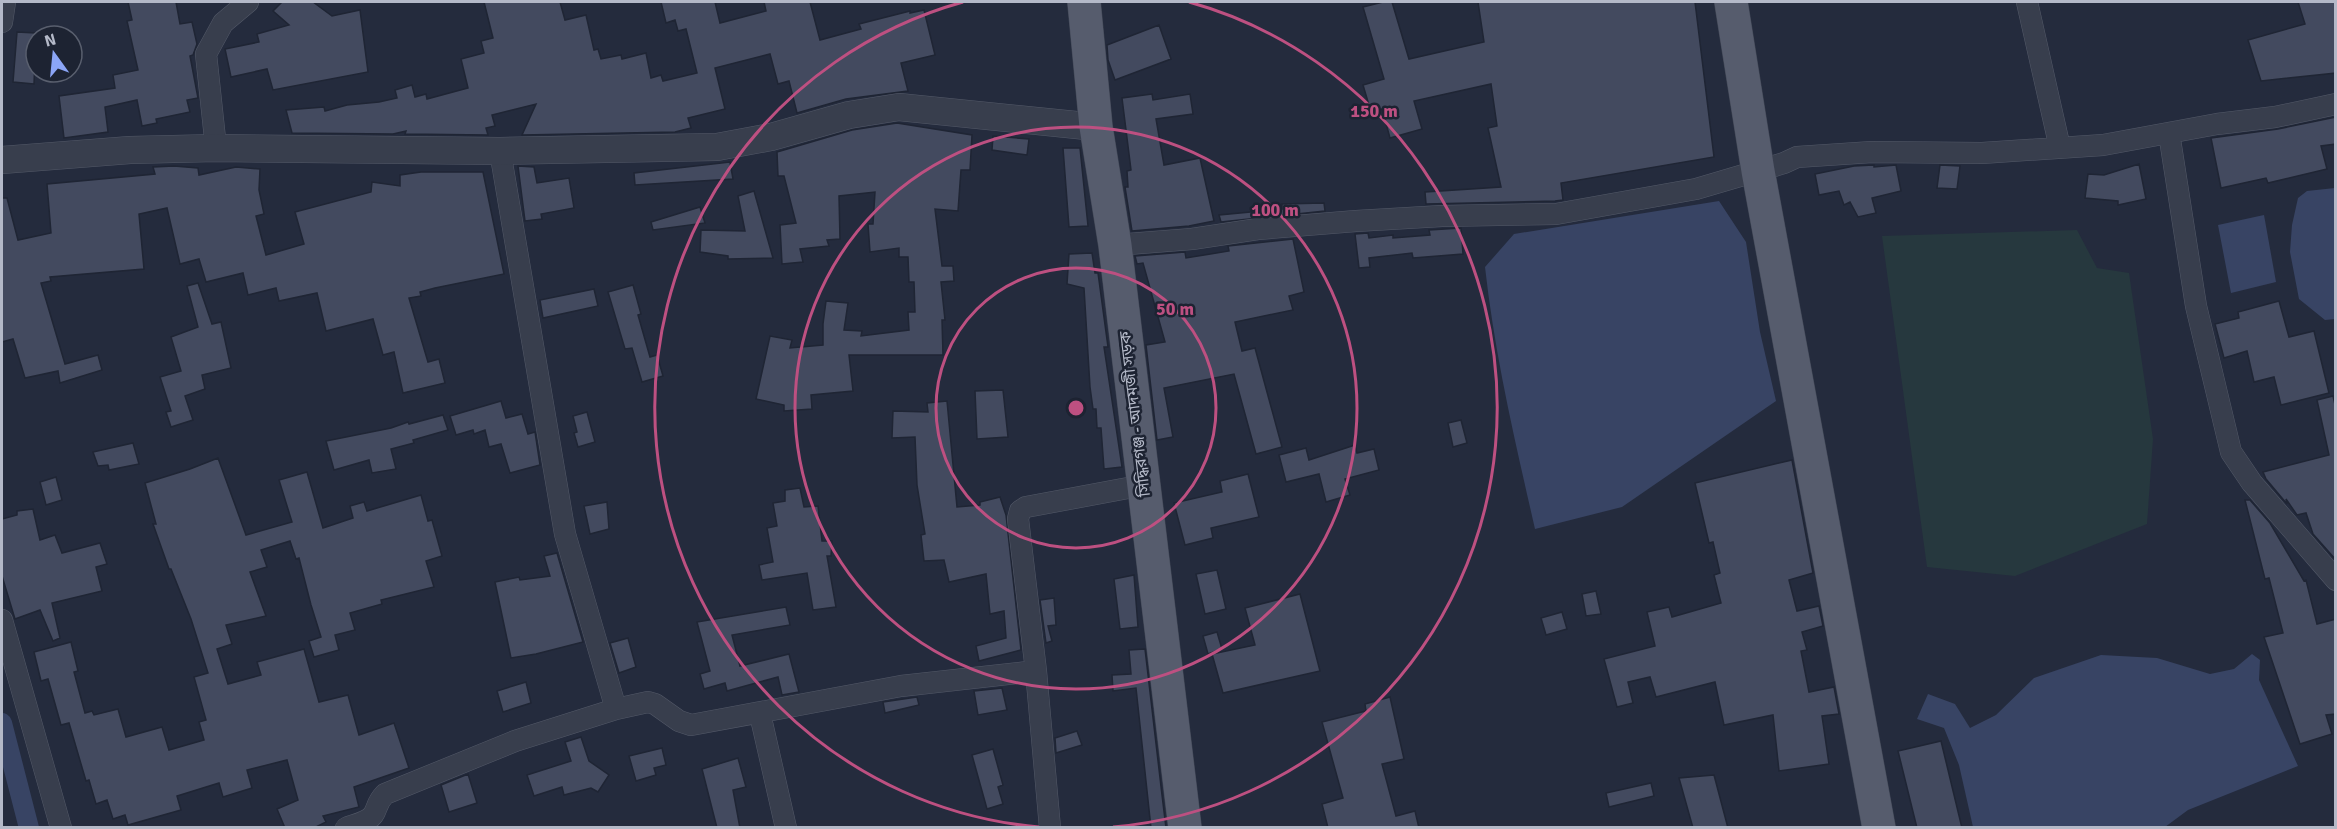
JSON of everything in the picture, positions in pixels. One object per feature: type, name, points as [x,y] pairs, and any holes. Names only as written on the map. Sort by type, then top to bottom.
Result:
[{"type":"main road","name":"সিদ্ধিরগঞ্জ - আদমজী সড়ক","points":[[1084,2],[1096,128],[1115,245],[1185,828]]},
{"type":"main road","points":[[1731,2],[1758,171],[1880,828]]},
{"type":"street","points":[[2,22],[5,2]]},
{"type":"street","points":[[216,148],[206,54],[223,23],[248,2]]},
{"type":"street","points":[[2027,2],[2060,148]]},
{"type":"street","points":[[1115,245],[1334,223],[1442,216],[1556,214],[1696,189],[1797,157],[1872,152],[1982,153],[2103,145],[2217,124],[2275,117],[2336,104]]},
{"type":"street","points":[[2,160],[130,150],[216,148],[500,151],[717,147],[771,136],[849,115],[899,107],[1096,128]]},
{"type":"street","points":[[2169,133],[2196,306],[2231,452],[2252,483],[2336,580]]},
{"type":"street","points":[[500,151],[565,534],[616,709]]},
{"type":"street","points":[[1050,828],[1036,671],[1018,519],[1020,511],[1026,507],[1144,485]]},
{"type":"street","points":[[2,620],[62,828]]},
{"type":"street","points":[[345,828],[370,818],[385,794],[515,741],[616,709],[648,702],[656,704],[679,722],[691,725],[901,686],[1036,671]]},
{"type":"street","points":[[760,714],[786,828]]},
{"type":"shaded area","points":[[2077,230],[2097,268],[2129,273],[2153,439],[2147,524],[2015,576],[1927,567],[1882,236]]},
{"type":"water","points":[[2335,188],[2335,319],[2325,320],[2299,299],[2290,252],[2292,225],[2298,198],[2307,191]]},
{"type":"water","points":[[1719,201],[1746,242],[1760,332],[1776,401],[1622,507],[1535,529],[1500,366],[1485,267],[1514,234]]},
{"type":"water","points":[[2264,215],[2276,282],[2231,293],[2218,225]]},
{"type":"water","points":[[2252,654],[2260,660],[2259,680],[2298,766],[2188,810],[2165,827],[1973,827],[1959,765],[1944,728],[1917,719],[1928,694],[1955,704],[1970,728],[1996,715],[2034,678],[2101,655],[2157,658],[2210,674],[2234,669]]},
{"type":"building","points":[[128,2],[176,2],[180,24],[192,22],[197,44],[193,55],[190,56],[198,98],[187,100],[190,112],[156,119],[157,123],[142,126],[137,100],[105,107],[108,132],[64,138],[59,96],[115,88],[113,75],[138,70],[127,21],[132,20]]},
{"type":"building","points":[[282,2],[313,2],[332,16],[360,10],[368,72],[273,90],[267,69],[231,77],[225,49],[259,42],[257,34],[289,25],[273,11]]},
{"type":"building","points":[[484,2],[560,2],[565,20],[586,15],[594,50],[598,49],[601,59],[621,55],[622,59],[646,53],[651,78],[661,75],[663,81],[697,73],[686,29],[678,31],[675,20],[666,23],[661,2],[715,2],[720,23],[766,11],[764,2],[810,2],[820,40],[861,29],[859,24],[910,11],[910,13],[924,10],[935,55],[901,63],[908,91],[846,99],[797,113],[789,81],[778,84],[770,54],[715,68],[725,109],[688,118],[691,128],[675,132],[522,135],[536,104],[492,115],[495,126],[486,128],[488,135],[405,134],[406,131],[393,134],[292,133],[286,110],[324,107],[325,111],[347,105],[379,102],[397,98],[395,90],[412,85],[415,97],[426,94],[427,99],[468,88],[461,59],[484,53],[481,41],[493,38]]},
{"type":"building","points":[[1392,2],[1409,59],[1484,42],[1478,2],[1695,2],[1714,157],[1561,183],[1563,200],[1426,204],[1425,192],[1501,187],[1488,128],[1497,126],[1491,84],[1414,101],[1422,129],[1390,138],[1382,109],[1371,112],[1363,85],[1384,79],[1363,7]]},
{"type":"building","points":[[2298,2],[2336,2],[2336,73],[2261,81],[2248,40],[2305,24]]},
{"type":"building","points":[[1159,25],[1171,59],[1115,80],[1108,60],[1107,45]]},
{"type":"building","points":[[17,32],[24,32],[24,83],[13,82]]},
{"type":"building","points":[[1152,94],[1153,100],[1190,94],[1193,114],[1156,119],[1164,165],[1200,158],[1214,221],[1189,226],[1132,231],[1125,187],[1128,187],[1127,171],[1131,170],[1122,98]]},
{"type":"building","points":[[2336,117],[2336,144],[2321,146],[2327,169],[2268,183],[2266,178],[2221,188],[2211,138],[2278,129]]},
{"type":"building","points":[[897,123],[972,135],[970,170],[961,170],[958,211],[935,209],[942,266],[953,266],[954,281],[941,282],[945,320],[942,320],[943,355],[849,355],[853,391],[811,395],[812,409],[784,411],[784,405],[756,399],[770,336],[792,340],[790,348],[823,345],[826,301],[848,303],[844,330],[862,331],[861,336],[909,330],[908,312],[915,312],[914,282],[909,282],[908,257],[899,257],[899,248],[870,252],[868,224],[873,224],[875,192],[839,196],[840,239],[827,240],[829,246],[800,249],[803,262],[782,264],[780,225],[796,223],[784,176],[778,176],[777,152],[852,130]]},
{"type":"building","points":[[993,136],[1029,139],[1027,155],[992,150]]},
{"type":"building","points":[[1063,148],[1080,148],[1088,226],[1069,227]]},
{"type":"building","points":[[730,162],[733,179],[635,185],[634,173]]},
{"type":"building","points":[[2139,164],[2146,199],[2118,205],[2118,201],[2085,198],[2088,174],[2104,175]]},
{"type":"building","points":[[1874,165],[1874,167],[1896,165],[1901,191],[1872,198],[1876,213],[1858,217],[1850,202],[1844,205],[1839,191],[1819,195],[1815,174],[1854,166]]},
{"type":"building","points":[[1940,165],[1960,166],[1957,189],[1937,188]]},
{"type":"building","points":[[518,166],[534,167],[537,183],[569,178],[574,208],[541,214],[542,219],[525,221]]},
{"type":"building","points":[[153,167],[198,168],[199,175],[236,167],[260,169],[259,190],[264,214],[256,216],[266,255],[304,244],[295,212],[371,192],[372,182],[400,186],[400,175],[421,172],[483,172],[504,274],[435,288],[420,292],[421,296],[409,298],[428,362],[439,359],[445,383],[403,393],[394,352],[383,355],[373,319],[326,331],[317,293],[279,301],[276,288],[248,295],[243,273],[206,282],[199,259],[180,264],[167,208],[139,214],[144,269],[50,277],[51,281],[41,283],[65,364],[98,355],[102,370],[60,383],[58,371],[25,378],[13,339],[2,342],[2,198],[7,198],[18,240],[51,233],[47,184],[155,174]]},
{"type":"building","points":[[754,191],[773,258],[728,259],[728,256],[700,252],[701,230],[745,231],[738,196]]},
{"type":"building","points":[[1324,203],[1325,211],[1221,222],[1219,215],[1282,209],[1282,204]]},
{"type":"building","points":[[700,207],[705,223],[653,230],[651,222]]},
{"type":"building","points":[[1461,228],[1463,254],[1413,258],[1412,253],[1369,258],[1370,267],[1359,268],[1355,234],[1368,233],[1369,238],[1393,235],[1393,238],[1430,235],[1429,230]]},
{"type":"building","points":[[1293,239],[1304,292],[1289,296],[1293,310],[1235,322],[1242,351],[1255,348],[1282,447],[1256,454],[1234,374],[1164,388],[1173,437],[1157,440],[1146,345],[1165,342],[1143,263],[1137,264],[1135,256],[1185,252],[1186,258],[1229,251],[1228,246]]},
{"type":"building","points":[[1092,253],[1095,273],[1098,273],[1108,347],[1104,347],[1122,467],[1104,469],[1101,428],[1097,428],[1096,409],[1093,409],[1090,387],[1084,288],[1067,284],[1069,254]]},
{"type":"building","points":[[198,283],[212,324],[221,322],[231,368],[202,375],[205,389],[185,396],[193,420],[171,427],[166,412],[171,411],[160,377],[181,371],[171,337],[198,327],[187,286]]},
{"type":"building","points":[[633,285],[641,314],[638,315],[650,357],[657,355],[663,376],[642,382],[632,348],[625,349],[608,292]]},
{"type":"building","points":[[594,289],[598,306],[543,318],[540,300]]},
{"type":"building","points":[[2279,301],[2289,337],[2314,331],[2329,393],[2281,405],[2274,377],[2254,382],[2247,351],[2224,358],[2215,324],[2239,318],[2238,312]]},
{"type":"building","points":[[1003,390],[1008,437],[977,439],[975,391]]},
{"type":"building","points":[[2333,396],[2336,409],[2336,560],[2313,534],[2306,513],[2297,515],[2286,499],[2287,504],[2266,479],[2263,472],[2329,455],[2317,400]]},
{"type":"building","points":[[501,401],[506,418],[522,414],[528,434],[535,432],[540,465],[510,473],[501,444],[489,447],[485,430],[474,434],[473,430],[456,435],[450,416]]},
{"type":"building","points":[[947,401],[957,507],[980,505],[980,502],[1000,497],[1006,515],[1021,650],[979,661],[976,646],[1006,638],[1004,611],[990,614],[986,574],[949,582],[944,560],[924,561],[921,535],[925,534],[917,485],[915,437],[892,438],[893,411],[928,412],[927,403]]},
{"type":"building","points":[[587,412],[595,442],[578,447],[573,416]]},
{"type":"building","points":[[443,415],[448,430],[391,449],[396,469],[372,473],[369,460],[334,470],[326,441]]},
{"type":"building","points":[[1461,420],[1467,443],[1453,447],[1448,423]]},
{"type":"building","points":[[133,443],[139,464],[109,470],[108,465],[98,466],[93,452]]},
{"type":"building","points":[[1355,445],[1357,453],[1374,449],[1379,470],[1345,479],[1350,495],[1326,502],[1319,474],[1286,482],[1279,455],[1306,448],[1309,460]]},
{"type":"building","points":[[218,458],[246,535],[292,522],[279,480],[307,472],[323,528],[353,518],[350,506],[364,502],[367,511],[421,495],[428,521],[432,520],[442,556],[426,561],[434,587],[381,600],[382,604],[350,613],[355,630],[335,635],[339,650],[314,657],[309,641],[321,637],[299,558],[296,559],[290,541],[261,550],[267,567],[250,572],[266,616],[226,625],[232,644],[217,649],[228,684],[261,675],[257,662],[304,649],[319,702],[348,695],[359,735],[394,723],[409,768],[354,787],[359,807],[323,816],[326,822],[314,828],[285,828],[277,809],[298,800],[287,760],[247,770],[252,788],[223,797],[219,783],[177,796],[181,810],[128,825],[125,815],[113,819],[107,800],[96,804],[89,780],[86,781],[69,723],[61,725],[48,679],[41,681],[34,652],[71,642],[78,671],[74,672],[85,713],[92,711],[94,715],[118,709],[126,737],[162,727],[169,750],[204,740],[199,722],[206,720],[194,677],[208,673],[191,619],[171,569],[169,569],[153,524],[156,524],[145,483]]},
{"type":"building","points":[[1792,460],[1813,573],[1789,580],[1797,611],[1819,606],[1823,626],[1802,632],[1807,650],[1801,651],[1809,692],[1834,687],[1839,714],[1822,716],[1829,764],[1779,771],[1773,715],[1724,725],[1715,682],[1656,697],[1650,677],[1628,682],[1633,703],[1617,707],[1604,659],[1655,646],[1647,612],[1669,607],[1672,617],[1721,603],[1714,575],[1720,573],[1713,542],[1709,543],[1695,483]]},
{"type":"building","points":[[1248,474],[1259,517],[1211,528],[1213,538],[1185,545],[1174,503],[1222,492],[1220,481]]},
{"type":"building","points":[[56,477],[62,500],[46,505],[40,482]]},
{"type":"building","points":[[800,488],[804,507],[818,506],[822,541],[832,541],[831,556],[827,556],[836,607],[813,610],[807,573],[762,580],[759,565],[773,562],[767,528],[777,526],[773,503],[785,501],[785,490]]},
{"type":"building","points":[[2245,500],[2250,500],[2270,523],[2304,581],[2306,580],[2317,624],[2336,619],[2336,714],[2326,715],[2332,734],[2300,744],[2264,637],[2283,633],[2269,578],[2265,579]]},
{"type":"building","points":[[607,502],[609,529],[590,534],[584,506]]},
{"type":"building","points":[[33,509],[40,540],[55,535],[62,553],[100,543],[107,564],[96,567],[102,591],[52,603],[60,638],[53,641],[40,610],[15,619],[2,576],[2,519],[17,515],[17,511]]},
{"type":"building","points":[[557,553],[583,642],[511,658],[495,582],[519,577],[520,580],[550,576],[544,556]]},
{"type":"building","points":[[1217,570],[1226,609],[1205,614],[1196,574]]},
{"type":"building","points":[[1134,575],[1138,627],[1120,629],[1114,579]]},
{"type":"building","points":[[1596,591],[1601,614],[1586,616],[1582,594]]},
{"type":"building","points":[[1300,594],[1320,671],[1223,693],[1212,654],[1255,645],[1245,608]]},
{"type":"building","points":[[1054,598],[1056,625],[1048,626],[1052,641],[1046,643],[1040,600]]},
{"type":"building","points":[[786,607],[790,625],[732,635],[740,666],[789,654],[799,692],[782,695],[778,677],[727,691],[725,683],[704,689],[700,674],[710,671],[697,622]]},
{"type":"building","points":[[1562,612],[1567,629],[1546,635],[1541,618]]},
{"type":"building","points":[[1217,632],[1222,649],[1208,654],[1203,636]]},
{"type":"building","points":[[628,638],[636,667],[619,673],[610,643]]},
{"type":"building","points":[[1145,649],[1166,828],[1151,828],[1136,688],[1113,691],[1112,675],[1131,674],[1129,650]]},
{"type":"building","points":[[526,682],[531,703],[503,712],[497,691]]},
{"type":"building","points":[[1002,688],[1007,710],[978,715],[974,691]]},
{"type":"building","points":[[917,697],[919,705],[885,713],[883,702]]},
{"type":"building","points":[[1390,697],[1404,759],[1382,764],[1396,816],[1415,811],[1419,828],[1328,828],[1322,804],[1343,798],[1322,722],[1366,711],[1365,704]]},
{"type":"building","points":[[1077,731],[1082,745],[1056,753],[1055,738]]},
{"type":"building","points":[[581,737],[589,761],[609,775],[598,792],[591,788],[564,795],[562,787],[534,796],[527,775],[571,761],[565,742]]},
{"type":"building","points":[[1941,741],[1962,828],[1917,828],[1898,751]]},
{"type":"building","points":[[662,748],[666,765],[654,768],[656,775],[636,781],[629,756]]},
{"type":"building","points":[[993,749],[1003,785],[998,787],[1003,804],[987,809],[972,755]]},
{"type":"building","points":[[738,758],[746,787],[733,790],[740,828],[717,828],[702,769]]},
{"type":"building","points":[[468,774],[477,803],[449,812],[441,785]]},
{"type":"building","points":[[1714,775],[1728,828],[1693,828],[1679,778]]},
{"type":"building","points":[[1651,783],[1654,796],[1609,807],[1606,793]]},
{"type":"waterway","points":[[2,723],[29,828]]}]
